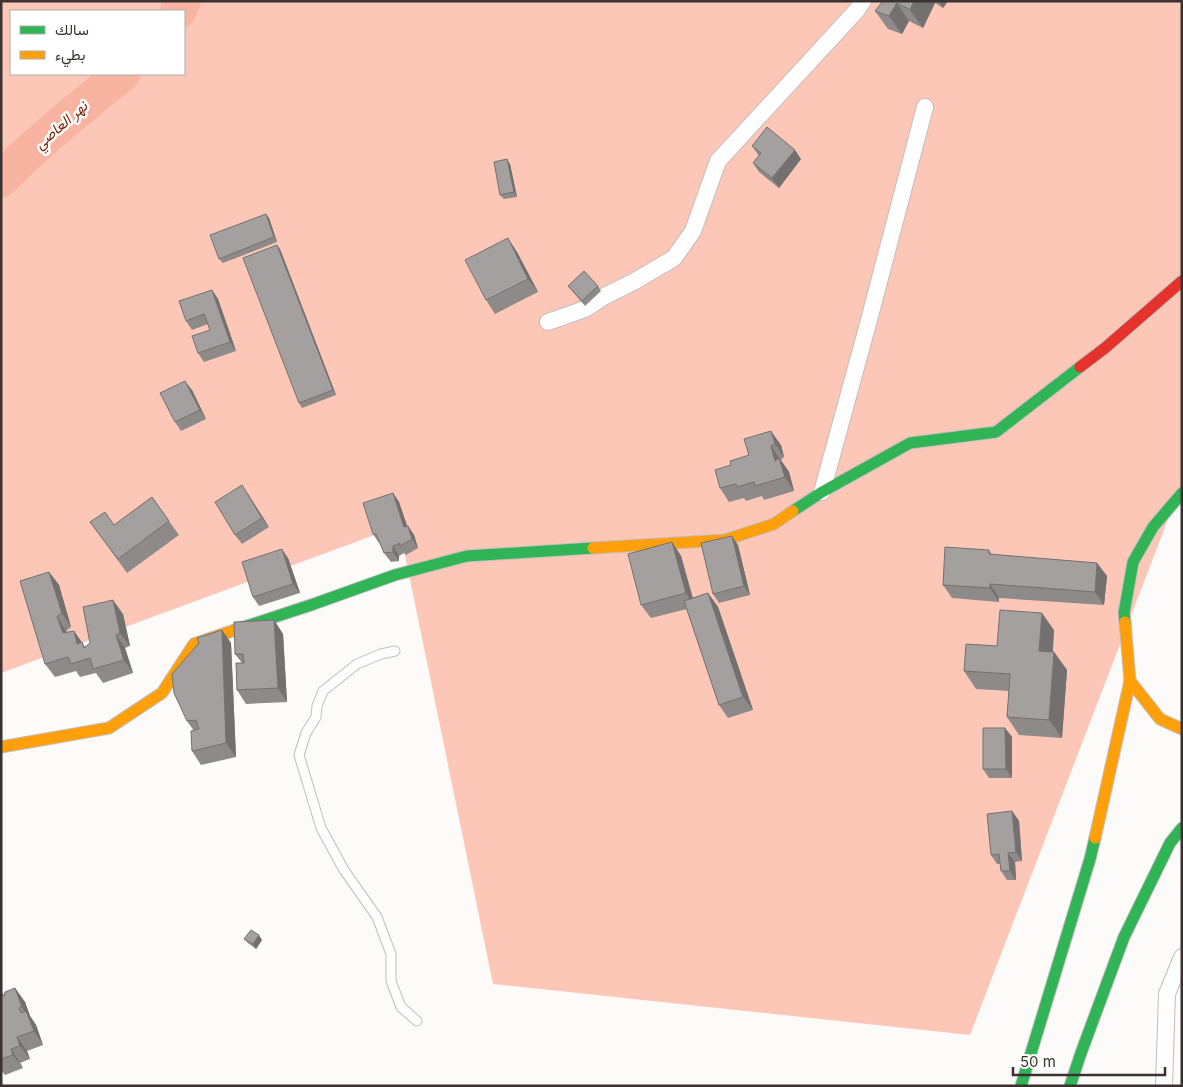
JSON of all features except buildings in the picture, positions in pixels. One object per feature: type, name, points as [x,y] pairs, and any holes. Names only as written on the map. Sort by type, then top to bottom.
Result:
[{"type":"main road","points":[[1,747],[109,728],[162,693],[194,644],[395,575],[467,556],[538,550],[725,540],[774,524],[822,492],[910,443],[996,432],[1105,348],[1182,281]]},
{"type":"main road","points":[[1020,1086],[1090,859],[1130,681],[1124,612],[1134,562],[1153,527],[1182,493]]},
{"type":"main road","points":[[1130,681],[1160,719],[1182,729]]},
{"type":"main road","points":[[1070,1086],[1124,937],[1170,843],[1182,828]]},
{"type":"street","points":[[548,322],[585,309],[674,258],[693,231],[718,161],[863,1]]},
{"type":"street","points":[[822,492],[925,107]]},
{"type":"street","points":[[1164,1086],[1167,994],[1182,957]]},
{"type":"lane","points":[[395,650],[357,664],[323,691],[317,706],[316,717],[306,733],[299,755],[321,828],[344,870],[377,917],[391,954],[391,981],[401,1007],[417,1021]]},
{"type":"shaded area","points":[[1,1],[1182,1],[1182,483],[970,1035],[493,984],[399,526],[1,673]]},
{"type":"waterway","name":"نهر العاصي","points":[[178,10],[183,1]]},
{"type":"waterway","name":"نهر العاصي","points":[[1,179],[45,138],[121,75]]},
{"type":"traffic: fast","points":[[793,511],[822,492],[910,443],[996,432],[1080,367]]},
{"type":"traffic: fast","points":[[1125,622],[1124,613],[1133,562],[1153,527],[1182,493]]},
{"type":"traffic: fast","points":[[235,630],[395,575],[467,556],[593,548]]},
{"type":"traffic: fast","points":[[1070,1086],[1124,937],[1170,843],[1182,828]]},
{"type":"traffic: fast","points":[[1021,1086],[1095,838]]},
{"type":"traffic: slow","points":[[593,548],[725,540],[774,524],[793,511]]},
{"type":"traffic: slow","points":[[1095,838],[1130,681],[1125,622]]},
{"type":"traffic: slow","points":[[1,747],[109,728],[162,693],[194,644],[235,630]]},
{"type":"traffic: slow","points":[[1130,681],[1160,719],[1182,729]]},
{"type":"traffic: jam","points":[[1080,367],[1105,348],[1182,281]]}]
